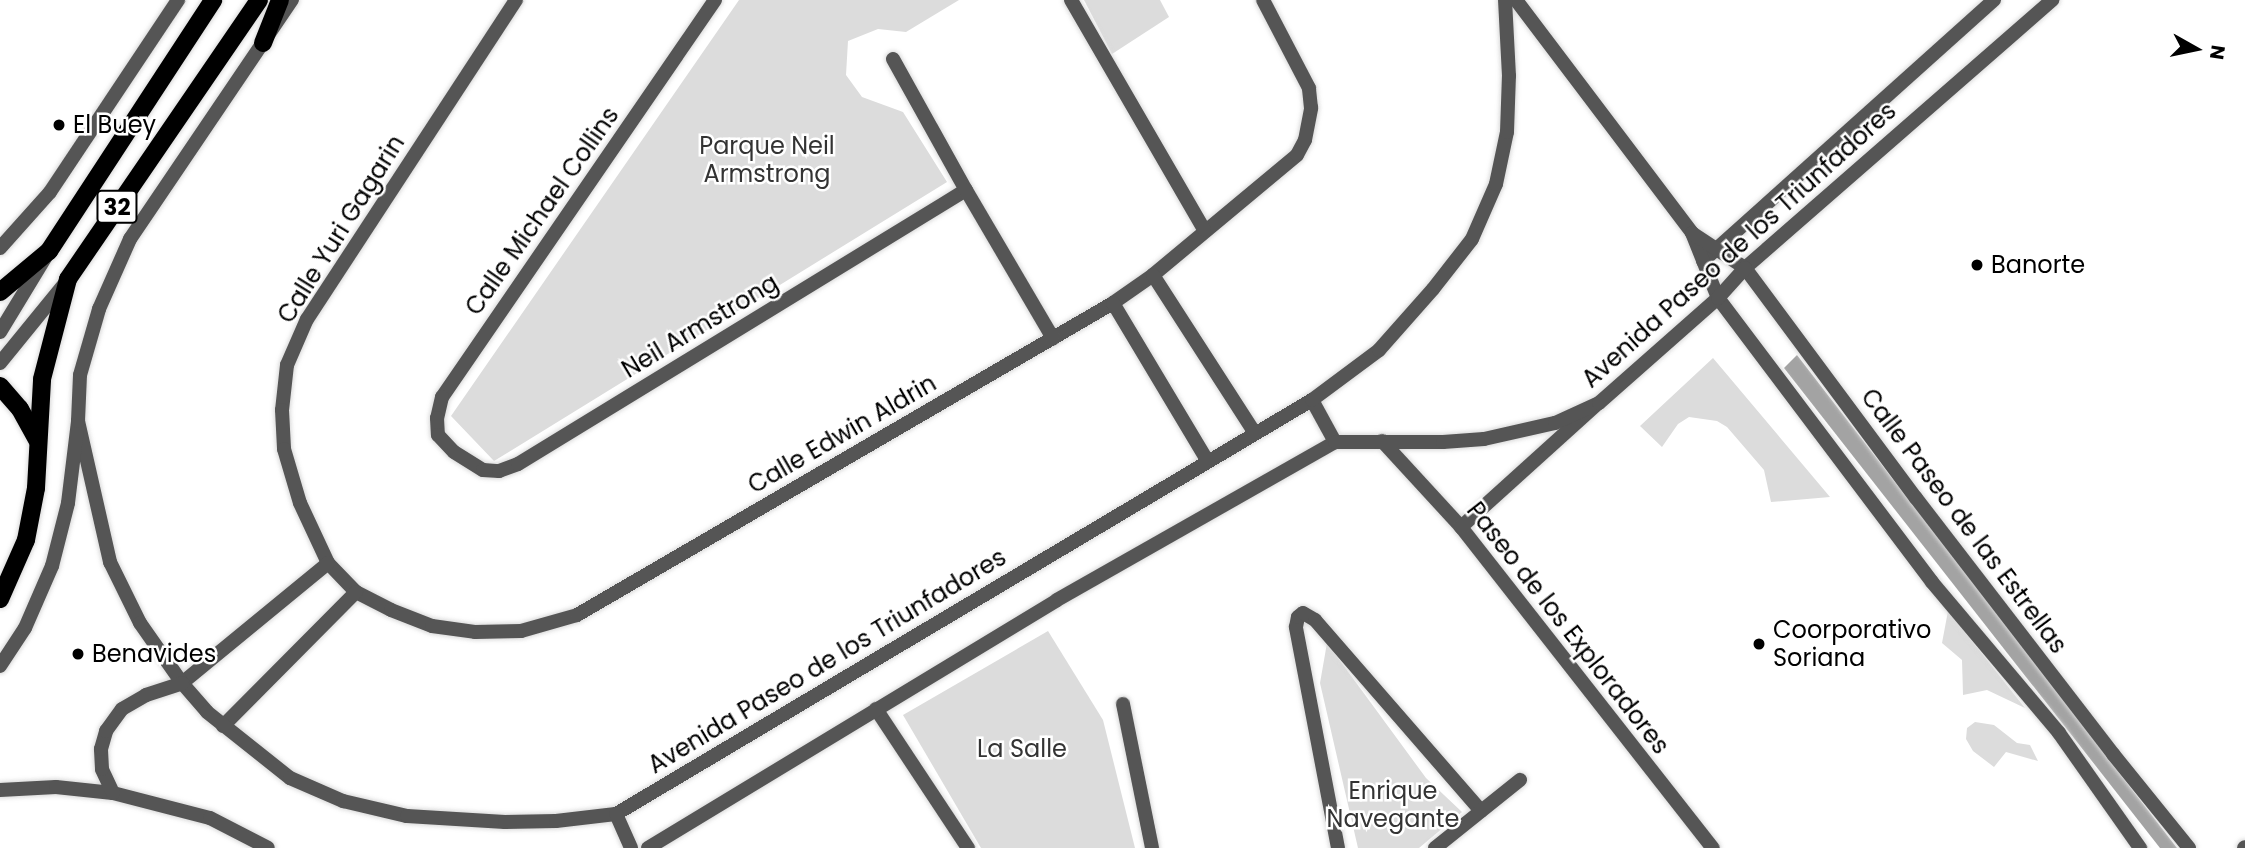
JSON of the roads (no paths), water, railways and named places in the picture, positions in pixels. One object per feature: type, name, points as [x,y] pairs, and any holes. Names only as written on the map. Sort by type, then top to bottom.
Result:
[{"type":"main road","name":"32","points":[[0,292],[50,251],[213,0]]},
{"type":"main road","name":"32","points":[[0,599],[26,540],[36,488],[42,379],[68,279],[259,0]]},
{"type":"main road","points":[[263,43],[280,0]]},
{"type":"main road","points":[[0,386],[20,408],[37,440]]},
{"type":"street","points":[[0,247],[50,192],[178,0]]},
{"type":"street","points":[[0,666],[25,628],[52,566],[68,503],[78,421],[80,375],[99,309],[131,239],[292,0]]},
{"type":"street","name":"Calle Yuri Gagarin","points":[[342,577],[328,563],[300,503],[284,449],[282,410],[287,365],[307,319],[516,0]]},
{"type":"street","name":"Calle Michael Collins","points":[[454,452],[438,435],[437,418],[442,397],[715,0]]},
{"type":"street","points":[[1071,0],[1204,229]]},
{"type":"street","name":"Calle Edwin Aldrin","points":[[342,577],[356,592],[432,626],[475,632],[521,631],[577,615],[1113,303],[1153,275],[1204,229],[1297,155],[1310,123],[1309,88],[1263,0]]},
{"type":"street","name":"Avenida Paseo de los Triunfadores","points":[[78,421],[110,562],[140,623],[182,683],[223,726],[290,778],[343,801],[407,816],[505,822],[556,821],[616,814],[1254,432],[1312,400],[1379,350],[1472,239],[1496,184],[1507,132],[1509,76],[1505,0]]},
{"type":"street","name":"Calle Paseo de las Estrellas","points":[[1516,0],[1692,233],[1718,298],[1932,582],[2059,733],[2140,848]]},
{"type":"street","name":"Avenida Paseo de los Triunfadores","points":[[1703,261],[1994,0]]},
{"type":"street","name":"Avenida Paseo de los Triunfadores","points":[[648,848],[1057,600],[1335,442],[1443,442],[1521,433],[1555,424],[1599,403],[1718,298],[1745,268],[2052,0]]},
{"type":"street","points":[[893,59],[966,190],[1054,338]]},
{"type":"street","name":"Neil Armstrong","points":[[454,452],[483,470],[499,471],[518,464],[966,190]]},
{"type":"street","name":"Calle Paseo de las Estrellas","points":[[1692,233],[1745,268],[1916,498],[2113,754],[2189,848]]},
{"type":"street","points":[[0,332],[50,251]]},
{"type":"street","points":[[1153,275],[1254,432]]},
{"type":"street","points":[[0,363],[68,279]]},
{"type":"street","points":[[1113,303],[1207,460]]},
{"type":"street","points":[[1312,400],[1335,442]]},
{"type":"street","points":[[1461,527],[1599,403]]},
{"type":"street","name":"Paseo de los Exploradores","points":[[1382,441],[1461,527],[1710,847]]},
{"type":"street","points":[[113,793],[102,769],[101,749],[106,731],[122,709],[146,695],[182,683],[328,563]]},
{"type":"street","points":[[223,726],[356,592]]},
{"type":"street","points":[[1338,848],[1296,626],[1298,617],[1306,613],[1315,620],[1481,811]]},
{"type":"street","points":[[1123,705],[1152,848]]},
{"type":"street","points":[[876,709],[968,848]]},
{"type":"street","points":[[1435,848],[1520,780]]},
{"type":"street","points":[[0,790],[56,787],[113,793],[211,818],[268,848]]},
{"type":"street","points":[[616,814],[631,848]]},
{"type":"place","name":"El Buey","points":[[59,125]]},
{"type":"place","name":"Banorte","points":[[1977,265]]},
{"type":"place","name":"Coorporativo Soriana","points":[[1759,644]]},
{"type":"place","name":"Benavides","points":[[78,654]]},
{"type":"park label","name":"Parque Neil Armstrong","points":[[767,160]]},
{"type":"park label","name":"La Salle","points":[[1022,749]]},
{"type":"park label","name":"Enrique Navegante","points":[[1393,805]]}]
